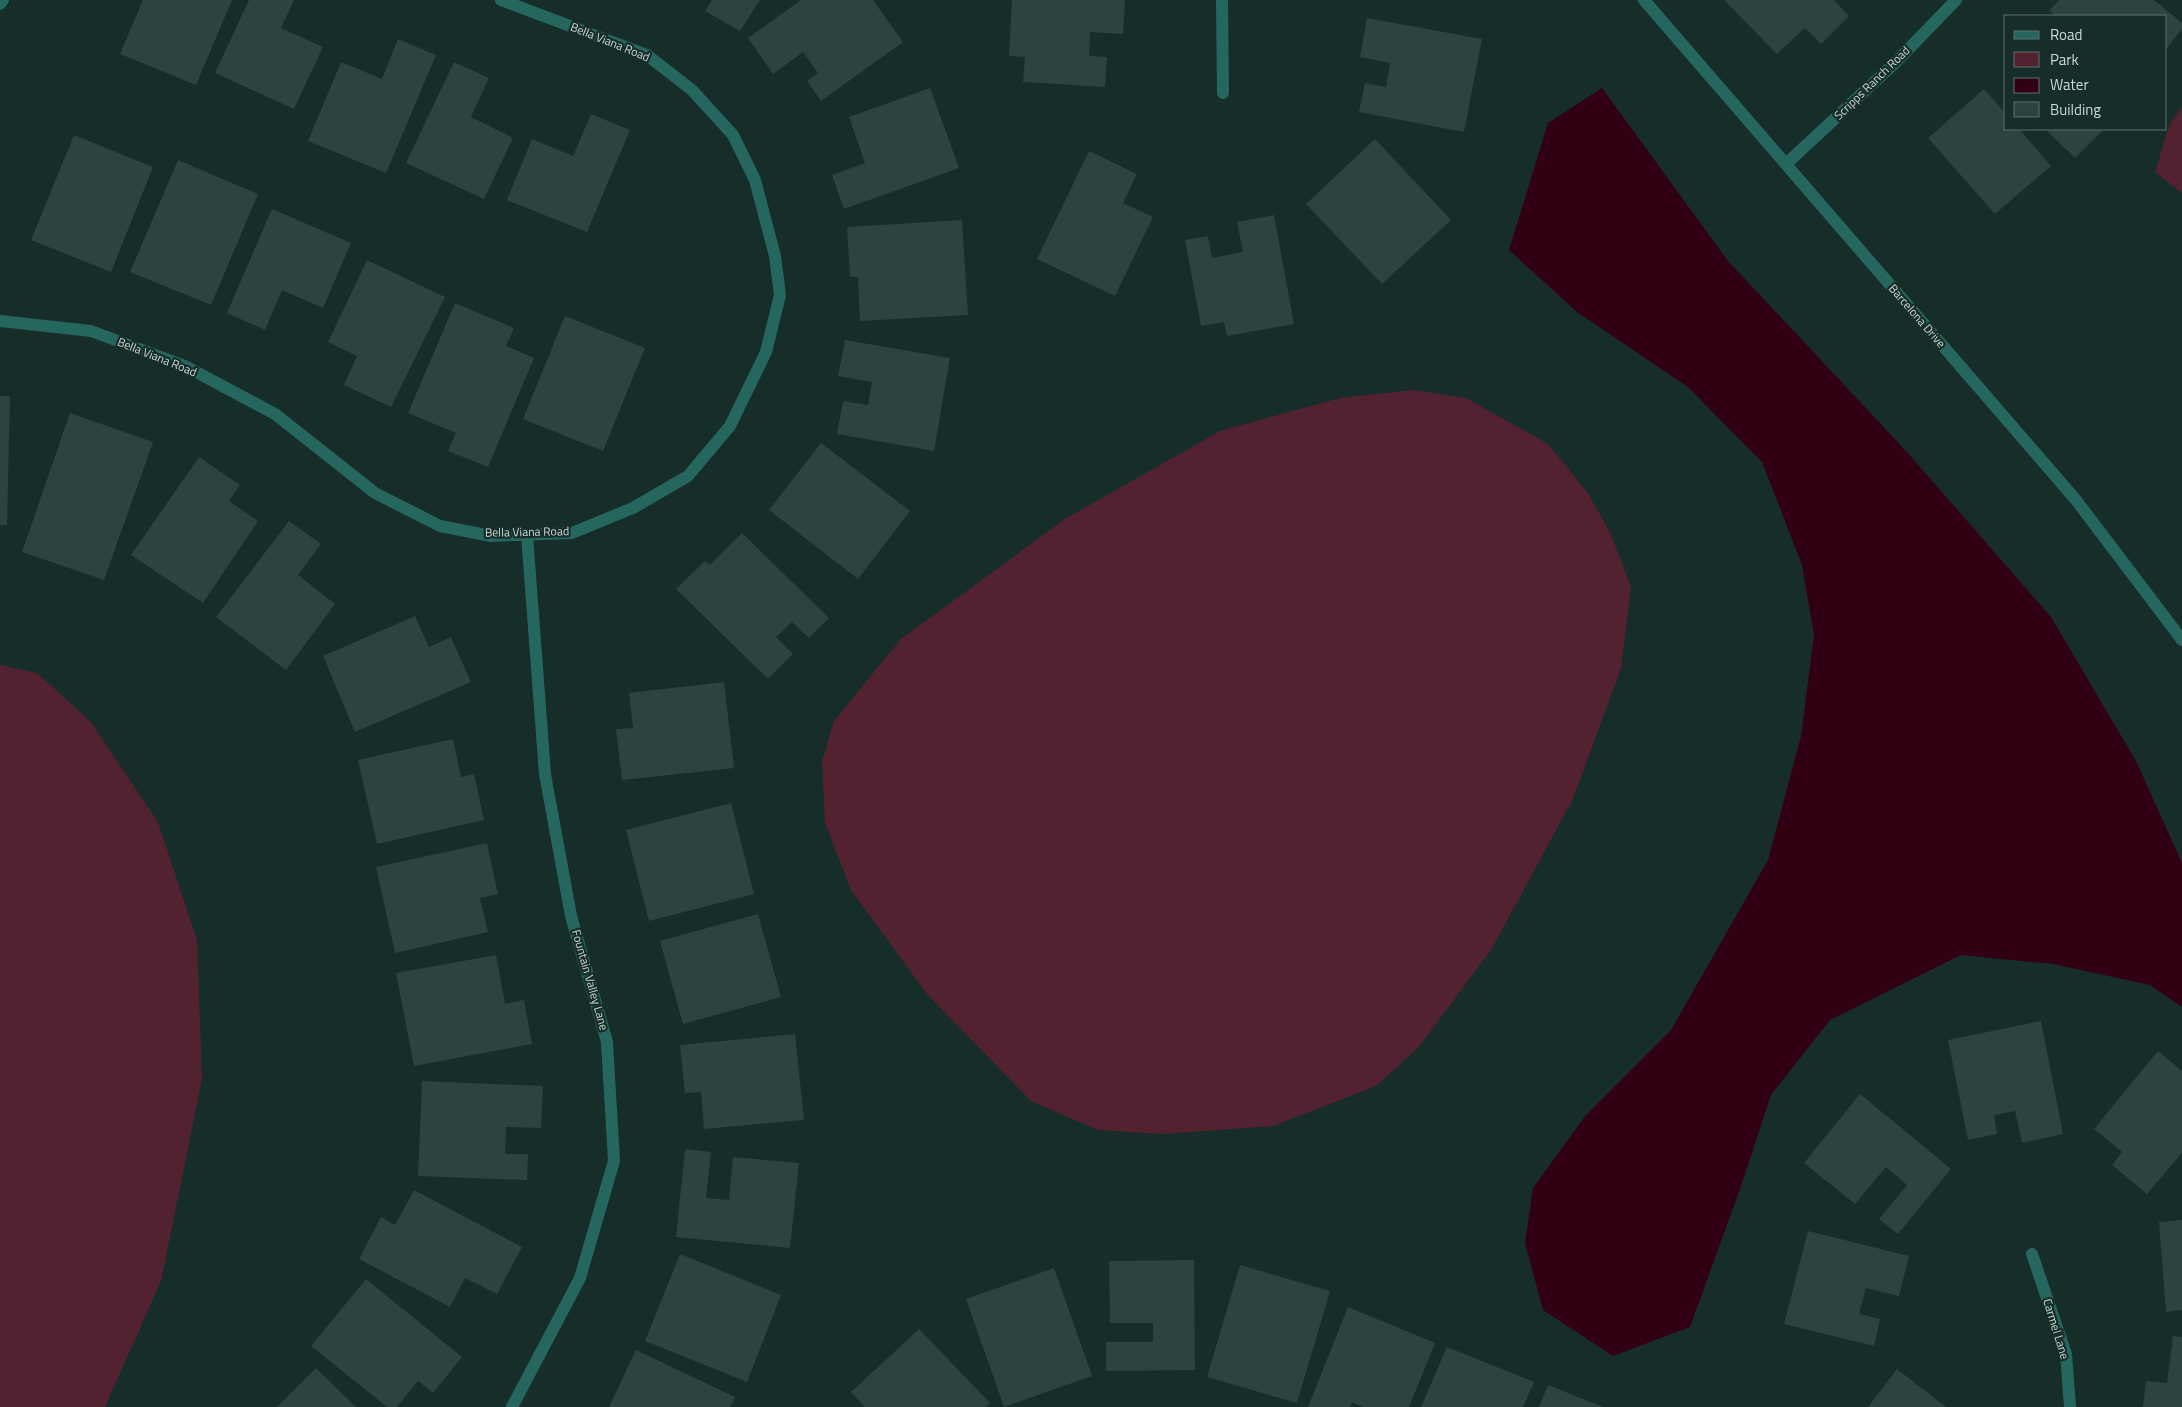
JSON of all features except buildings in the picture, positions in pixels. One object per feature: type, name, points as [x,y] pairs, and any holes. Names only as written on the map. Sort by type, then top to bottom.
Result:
[{"type":"street","points":[[0,4],[3,0]]},
{"type":"street","name":"Bella Viana Road","points":[[0,321],[91,331],[185,366],[275,414],[375,493],[440,526],[491,536],[572,533],[633,508],[688,476],[730,426],[766,352],[780,295],[775,256],[755,180],[733,135],[692,90],[647,55],[501,0]]},
{"type":"street","points":[[1222,0],[1222,92]]},
{"type":"street","name":"Barcelona Drive","points":[[1644,0],[2076,500],[2182,640]]},
{"type":"street","name":"Scripps Ranch Road","points":[[1786,164],[1897,61],[1956,0]]},
{"type":"street","name":"Fountain Valley Lane","points":[[512,1407],[580,1278],[614,1161],[607,1042],[571,916],[545,774],[528,535]]},
{"type":"street","name":"Carmel Lane","points":[[2032,1254],[2066,1354],[2070,1407]]},
{"type":"green space","points":[[2182,107],[2182,193],[2155,172],[2170,123]]},
{"type":"green space","points":[[1414,390],[1466,398],[1548,444],[1587,492],[1610,532],[1631,587],[1621,668],[1573,799],[1491,950],[1418,1048],[1376,1086],[1273,1126],[1163,1134],[1098,1130],[1031,1101],[927,994],[851,890],[825,823],[822,761],[834,721],[901,639],[1065,519],[1220,431],[1340,398]]},
{"type":"green space","points":[[0,665],[37,673],[91,722],[158,822],[197,940],[202,1079],[161,1281],[105,1407],[0,1407]]},
{"type":"water","points":[[1602,88],[1728,261],[1906,451],[2051,617],[2136,761],[2182,863],[2182,1007],[2150,985],[2053,964],[1961,955],[1830,1020],[1771,1095],[1740,1189],[1690,1327],[1613,1356],[1543,1310],[1525,1243],[1533,1188],[1586,1115],[1671,1030],[1768,860],[1801,736],[1814,635],[1802,565],[1762,462],[1688,387],[1577,312],[1509,250],[1548,123]]}]
